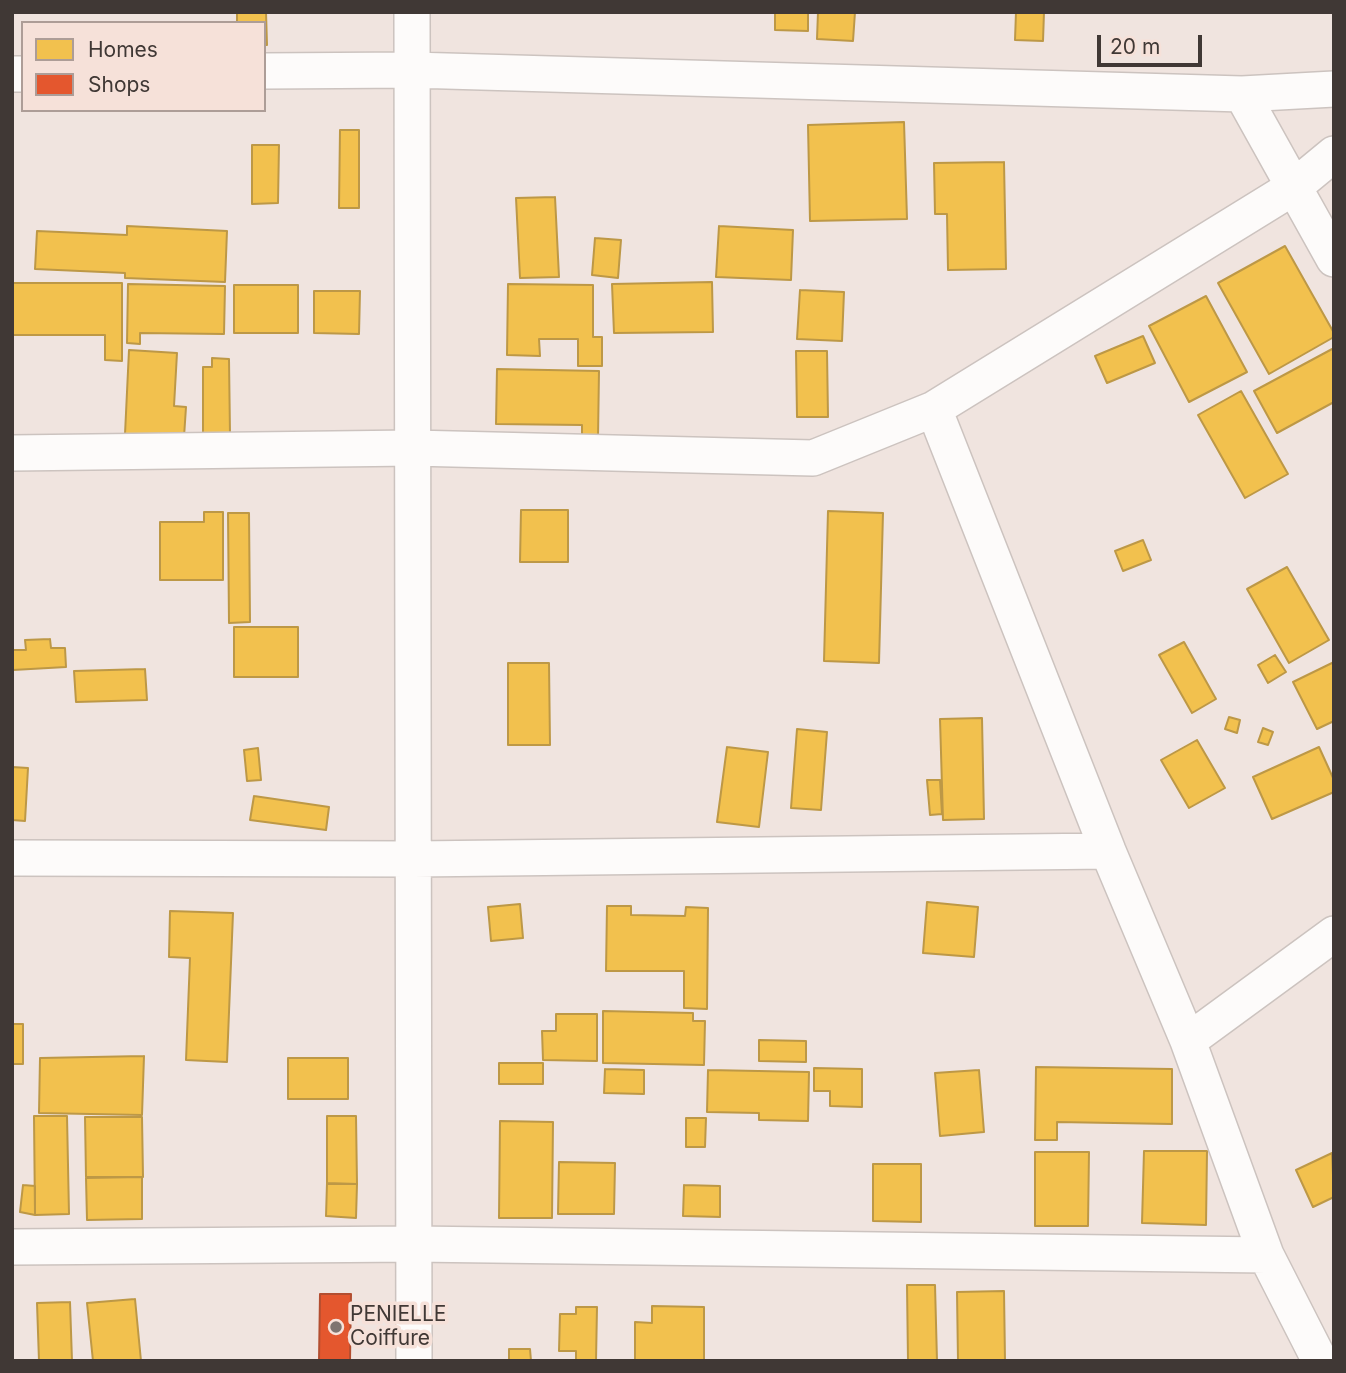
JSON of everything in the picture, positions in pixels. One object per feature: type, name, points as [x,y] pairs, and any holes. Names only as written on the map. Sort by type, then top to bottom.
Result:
[{"type":"street","points":[[412,12],[414,1361]]},
{"type":"street","points":[[266,71],[412,70],[1242,94],[1334,89]]},
{"type":"street","points":[[1242,94],[1334,259]]},
{"type":"street","points":[[12,453],[413,448],[813,458],[934,409],[1294,187],[1334,154]]},
{"type":"street","points":[[934,409],[1108,851],[1188,1041],[1266,1255],[1320,1361]]},
{"type":"street","points":[[12,858],[415,859],[1108,851]]},
{"type":"street","points":[[1188,1041],[1334,933]]},
{"type":"street","points":[[12,1247],[414,1244],[1266,1255]]},
{"type":"building: Homes","points":[[237,12],[266,12],[267,45],[266,21],[237,21]]},
{"type":"building: Homes","points":[[775,12],[808,12],[808,31],[775,30]]},
{"type":"building: Homes","points":[[818,12],[855,12],[853,41],[817,39]]},
{"type":"building: Homes","points":[[1016,12],[1044,12],[1043,41],[1015,40]]},
{"type":"building: Homes","points":[[904,122],[907,219],[810,221],[808,125]]},
{"type":"building: Homes","points":[[340,130],[359,130],[359,208],[339,208]]},
{"type":"building: Homes","points":[[252,145],[279,145],[278,203],[252,204]]},
{"type":"building: Homes","points":[[1004,162],[1006,269],[948,270],[947,214],[935,214],[934,163]]},
{"type":"building: Homes","points":[[555,197],[559,277],[520,278],[516,198]]},
{"type":"building: Homes","points":[[127,226],[227,231],[225,282],[125,278],[125,273],[35,269],[37,231],[127,235]]},
{"type":"building: Homes","points":[[719,226],[793,230],[791,280],[716,277]]},
{"type":"building: Homes","points":[[595,238],[621,240],[618,278],[592,275]]},
{"type":"building: Homes","points":[[1285,246],[1334,337],[1269,374],[1218,283]]},
{"type":"building: Homes","points":[[712,282],[713,332],[614,333],[612,284]]},
{"type":"building: Homes","points":[[12,283],[122,283],[122,361],[105,360],[105,335],[12,335]]},
{"type":"building: Homes","points":[[128,284],[225,286],[224,334],[140,333],[140,344],[127,343]]},
{"type":"building: Homes","points":[[508,284],[593,285],[593,337],[602,337],[602,366],[578,366],[578,339],[539,339],[540,356],[507,355]]},
{"type":"building: Homes","points":[[234,285],[298,285],[298,333],[234,333]]},
{"type":"building: Homes","points":[[800,290],[844,292],[842,341],[797,339]]},
{"type":"building: Homes","points":[[314,291],[360,291],[359,334],[314,333]]},
{"type":"building: Homes","points":[[1206,296],[1247,372],[1189,402],[1149,326]]},
{"type":"building: Homes","points":[[1143,336],[1155,363],[1107,383],[1095,356]]},
{"type":"building: Homes","points":[[1334,348],[1334,402],[1277,433],[1254,391]]},
{"type":"building: Homes","points":[[129,350],[177,353],[174,406],[186,407],[184,437],[125,434]]},
{"type":"building: Homes","points":[[796,351],[827,351],[828,417],[797,417]]},
{"type":"building: Homes","points":[[212,358],[229,359],[230,435],[203,435],[203,367],[212,367]]},
{"type":"building: Homes","points":[[497,369],[599,371],[598,438],[582,438],[582,425],[496,424]]},
{"type":"building: Homes","points":[[1241,391],[1288,474],[1245,498],[1198,415]]},
{"type":"building: Homes","points":[[521,510],[568,510],[568,562],[520,562]]},
{"type":"building: Homes","points":[[828,511],[883,513],[879,663],[824,661]]},
{"type":"building: Homes","points":[[204,512],[223,512],[223,580],[160,580],[160,522],[204,522]]},
{"type":"building: Homes","points":[[228,513],[249,513],[250,622],[229,623]]},
{"type":"building: Homes","points":[[1143,540],[1151,560],[1123,571],[1115,551]]},
{"type":"building: Homes","points":[[1287,567],[1329,640],[1289,663],[1247,589]]},
{"type":"building: Homes","points":[[234,627],[298,627],[298,677],[234,677]]},
{"type":"building: Homes","points":[[50,639],[51,648],[65,648],[66,667],[13,670],[12,650],[26,650],[25,640]]},
{"type":"building: Homes","points":[[1184,642],[1216,699],[1192,713],[1159,655]]},
{"type":"building: Homes","points":[[1275,655],[1286,672],[1268,683],[1258,665]]},
{"type":"building: Homes","points":[[1334,662],[1334,721],[1317,729],[1293,682]]},
{"type":"building: Homes","points":[[508,663],[549,663],[550,745],[508,745]]},
{"type":"building: Homes","points":[[145,669],[147,700],[76,702],[74,671]]},
{"type":"building: Homes","points":[[1229,717],[1240,720],[1237,733],[1225,729]]},
{"type":"building: Homes","points":[[982,718],[984,819],[943,820],[940,719]]},
{"type":"building: Homes","points":[[1263,728],[1273,732],[1268,745],[1258,742]]},
{"type":"building: Homes","points":[[797,729],[827,732],[821,810],[791,808]]},
{"type":"building: Homes","points":[[1197,740],[1225,788],[1189,808],[1161,760]]},
{"type":"building: Homes","points":[[727,747],[768,752],[759,827],[717,822]]},
{"type":"building: Homes","points":[[1319,747],[1334,780],[1334,792],[1272,819],[1253,777]]},
{"type":"building: Homes","points":[[258,748],[261,780],[247,781],[244,750]]},
{"type":"building: Homes","points":[[12,767],[28,768],[25,821],[12,820]]},
{"type":"building: Homes","points":[[927,780],[940,780],[942,814],[930,815]]},
{"type":"building: Homes","points":[[254,796],[329,807],[326,830],[250,820]]},
{"type":"building: Homes","points":[[927,902],[978,907],[974,957],[923,953]]},
{"type":"building: Homes","points":[[520,904],[523,938],[491,941],[488,907]]},
{"type":"building: Homes","points":[[607,906],[631,906],[631,915],[685,916],[686,907],[708,908],[707,1009],[684,1008],[684,971],[606,971]]},
{"type":"building: Homes","points":[[170,911],[233,913],[227,1062],[186,1060],[190,958],[169,957]]},
{"type":"building: Homes","points":[[603,1011],[693,1013],[693,1021],[705,1021],[704,1065],[603,1063]]},
{"type":"building: Homes","points":[[556,1014],[597,1014],[597,1061],[543,1060],[542,1031],[556,1031]]},
{"type":"building: Homes","points":[[12,1024],[23,1024],[23,1064],[12,1064]]},
{"type":"building: Homes","points":[[759,1040],[806,1041],[806,1062],[759,1061]]},
{"type":"building: Homes","points":[[144,1056],[142,1115],[39,1113],[40,1058]]},
{"type":"building: Homes","points":[[288,1058],[348,1058],[348,1099],[288,1099]]},
{"type":"building: Homes","points":[[499,1063],[543,1063],[543,1084],[499,1084]]},
{"type":"building: Homes","points":[[1036,1067],[1172,1069],[1172,1124],[1057,1122],[1057,1140],[1035,1140]]},
{"type":"building: Homes","points":[[814,1068],[862,1069],[862,1107],[830,1106],[830,1091],[814,1091]]},
{"type":"building: Homes","points":[[605,1069],[644,1070],[644,1094],[604,1093]]},
{"type":"building: Homes","points":[[708,1070],[809,1072],[808,1121],[759,1120],[759,1113],[707,1112]]},
{"type":"building: Homes","points":[[979,1070],[984,1132],[940,1136],[935,1073]]},
{"type":"building: Homes","points":[[34,1116],[67,1116],[69,1214],[35,1215]]},
{"type":"building: Homes","points":[[327,1116],[356,1116],[357,1184],[327,1184]]},
{"type":"building: Homes","points":[[85,1117],[142,1117],[143,1177],[86,1177]]},
{"type":"building: Homes","points":[[686,1118],[706,1118],[705,1147],[686,1147]]},
{"type":"building: Homes","points":[[500,1121],[553,1122],[552,1218],[499,1218]]},
{"type":"building: Homes","points":[[1144,1151],[1207,1151],[1206,1225],[1142,1223]]},
{"type":"building: Homes","points":[[1035,1152],[1089,1152],[1088,1226],[1035,1226]]},
{"type":"building: Homes","points":[[1332,1153],[1334,1197],[1313,1207],[1296,1170]]},
{"type":"building: Homes","points":[[559,1162],[615,1163],[614,1214],[558,1214]]},
{"type":"building: Homes","points":[[873,1164],[921,1164],[921,1222],[873,1221]]},
{"type":"building: Homes","points":[[142,1177],[142,1219],[87,1220],[86,1178]]},
{"type":"building: Homes","points":[[327,1183],[357,1184],[356,1218],[326,1216]]},
{"type":"building: Homes","points":[[23,1185],[35,1186],[35,1215],[20,1212]]},
{"type":"building: Homes","points":[[684,1185],[720,1186],[720,1217],[683,1216]]},
{"type":"building: Homes","points":[[907,1285],[935,1285],[937,1361],[908,1361]]},
{"type":"building: Homes","points":[[1004,1291],[1005,1361],[958,1361],[957,1292]]},
{"type":"building: Homes","points":[[135,1299],[141,1361],[93,1361],[87,1303]]},
{"type":"building: Homes","points":[[70,1302],[72,1361],[39,1361],[37,1303]]},
{"type":"building: Homes","points":[[652,1306],[704,1307],[704,1361],[635,1360],[635,1322],[652,1323]]},
{"type":"building: Homes","points":[[576,1307],[597,1307],[596,1361],[576,1361],[576,1351],[559,1351],[560,1314],[576,1314]]},
{"type":"building: Homes","points":[[509,1349],[530,1349],[531,1361],[509,1361]]},
{"type":"building: Shops","points":[[320,1294],[351,1294],[350,1361],[319,1361]]},
{"type":"place","name":"PENIELLE Coiffure","points":[[336,1327]]}]
